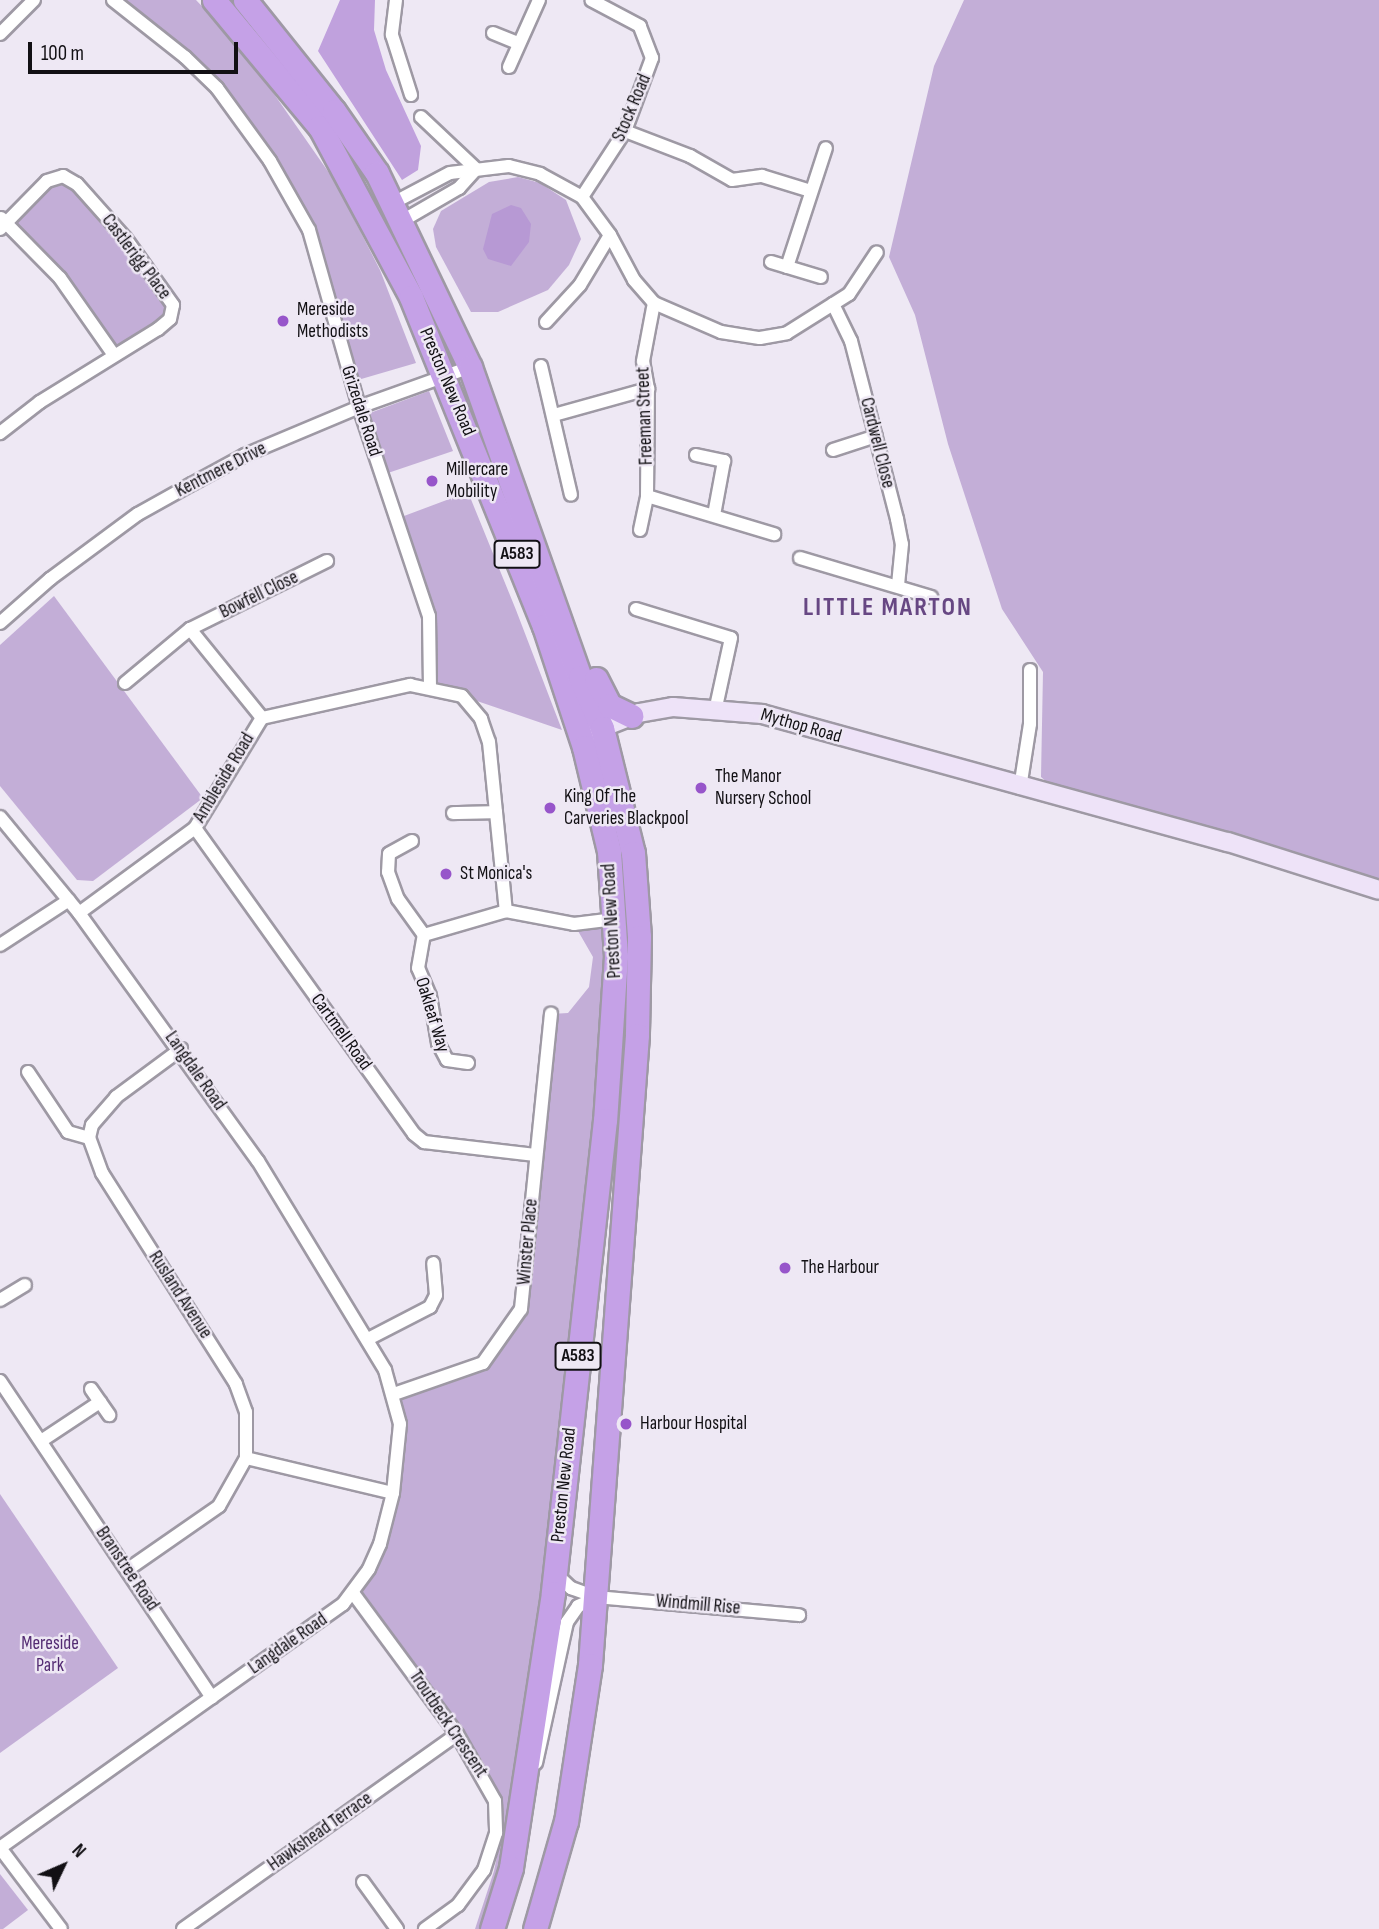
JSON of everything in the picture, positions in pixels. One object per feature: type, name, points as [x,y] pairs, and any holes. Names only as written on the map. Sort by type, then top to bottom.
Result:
[{"type":"highway","name":"Preston New Road","points":[[215,0],[320,127],[386,244],[445,376],[591,731],[609,851],[615,919],[611,1060],[555,1573],[511,1868],[492,1929]]},
{"type":"highway","name":"Preston New Road","points":[[245,0],[334,111],[394,214],[470,367],[548,584],[591,731],[633,853],[639,937],[637,1035],[596,1598],[577,1766],[535,1929]]},
{"type":"highway","points":[[364,203],[394,214],[386,244]]},
{"type":"highway","name":"A583","points":[[548,584],[566,600],[603,697],[616,710],[632,716]]},
{"type":"street","points":[[0,34],[34,0]]},
{"type":"street","name":"Grizedale Road","points":[[113,0],[203,73],[271,160],[309,230],[359,407],[429,616],[430,685]]},
{"type":"street","points":[[396,0],[392,34],[411,94]]},
{"type":"street","points":[[509,67],[539,0]]},
{"type":"street","name":"Stock Road","points":[[582,197],[625,131],[652,58],[651,46],[640,26],[591,0]]},
{"type":"street","points":[[493,33],[518,43]]},
{"type":"street","points":[[421,117],[476,169]]},
{"type":"street","points":[[625,131],[690,156],[732,180],[762,176],[811,191]]},
{"type":"street","points":[[787,267],[826,148]]},
{"type":"street","points":[[394,214],[459,188],[476,169]]},
{"type":"street","points":[[394,214],[450,173],[476,169],[525,169],[582,197],[610,235],[634,280],[653,303],[721,332],[760,338],[788,332],[849,294],[877,253]]},
{"type":"street","name":"Castlerigg Place","points":[[63,176],[77,184],[126,239],[173,305],[170,319],[114,355],[60,278],[2,223],[47,181],[63,176]]},
{"type":"street","points":[[546,322],[580,285],[610,235]]},
{"type":"street","points":[[771,262],[821,277]]},
{"type":"street","name":"Freeman Street","points":[[640,530],[647,496],[648,389],[643,361],[653,303]]},
{"type":"street","name":"Cardwell Close","points":[[833,304],[851,341],[902,544],[898,585]]},
{"type":"street","points":[[0,433],[114,355]]},
{"type":"street","points":[[541,366],[571,495]]},
{"type":"street","name":"Kentmere Drive","points":[[3,616],[138,514],[245,455],[359,407],[470,367]]},
{"type":"street","points":[[554,415],[648,389]]},
{"type":"street","points":[[833,450],[876,436]]},
{"type":"street","points":[[696,455],[724,461],[714,515]]},
{"type":"street","points":[[647,496],[774,534]]},
{"type":"street","points":[[800,558],[931,597]]},
{"type":"street","name":"Bowfell Close","points":[[125,683],[190,629],[327,561]]},
{"type":"street","points":[[636,610],[731,638],[716,707]]},
{"type":"street","points":[[190,629],[262,718]]},
{"type":"street","points":[[1020,788],[1030,724],[1030,670]]},
{"type":"street","name":"Ambleside Road","points":[[79,913],[195,828],[262,718],[410,685],[430,685]]},
{"type":"street","points":[[430,685],[462,696],[475,707],[489,742],[506,911]]},
{"type":"street","name":"Mythop Road","points":[[591,731],[632,716],[673,707],[716,707],[762,714],[1020,788],[1228,842],[1379,890]]},
{"type":"street","points":[[453,813],[496,812]]},
{"type":"street","name":"Langdale Road","points":[[0,817],[79,913],[181,1049],[258,1161],[368,1339],[394,1394],[400,1424],[393,1493],[380,1544],[353,1593],[212,1698],[0,1848]]},
{"type":"street","name":"Cartmell Road","points":[[195,828],[414,1134],[424,1143],[535,1155]]},
{"type":"street","points":[[412,841],[389,854],[388,872],[398,900],[424,934],[506,911],[574,924],[615,919]]},
{"type":"street","points":[[0,945],[69,900]]},
{"type":"street","name":"Oakleaf Way","points":[[424,934],[418,968],[430,996],[438,1043],[447,1060],[468,1063]]},
{"type":"street","name":"Winster Place","points":[[394,1394],[484,1363],[521,1309],[551,1014]]},
{"type":"street","points":[[28,1072],[68,1132],[89,1138],[92,1125],[116,1097],[181,1049]]},
{"type":"street","name":"Rusland Avenue","points":[[89,1138],[102,1173],[236,1384],[246,1412],[246,1458],[219,1506],[127,1570]]},
{"type":"street","points":[[368,1339],[430,1307],[436,1295],[433,1263]]},
{"type":"street","points":[[0,1300],[25,1284]]},
{"type":"street","name":"Branstree Road","points":[[0,1381],[212,1698]]},
{"type":"street","points":[[91,1390],[108,1415]]},
{"type":"street","points":[[41,1441],[100,1402]]},
{"type":"street","points":[[246,1458],[393,1493]]},
{"type":"street","points":[[555,1573],[571,1588],[596,1598]]},
{"type":"street","name":"Troutbeck Crescent","points":[[353,1593],[457,1734],[490,1786],[496,1833],[474,1888],[425,1929]]},
{"type":"street","points":[[521,1804],[545,1738],[566,1622],[578,1606],[596,1598]]},
{"type":"street","name":"Windmill Rise","points":[[596,1598],[800,1615]]},
{"type":"street","name":"Hawkshead Terrace","points":[[183,1929],[457,1734]]},
{"type":"street","points":[[0,1848],[61,1929]]},
{"type":"street","points":[[363,1882],[397,1929]]},
{"type":"green space","points":[[113,0],[196,0],[242,48],[334,180],[380,270],[416,363],[351,382],[309,230],[217,88]]},
{"type":"green space","points":[[964,0],[1379,0],[1379,890],[1048,783],[1041,777],[1043,672],[1002,609],[948,444],[915,315],[889,257],[934,66]]},
{"type":"green space","points":[[518,177],[540,183],[566,200],[581,239],[569,265],[548,290],[498,312],[471,312],[436,247],[433,229],[441,211],[489,182]]},
{"type":"green space","points":[[47,181],[77,184],[173,305],[170,319],[114,355],[90,316],[6,223]]},
{"type":"green space","points":[[429,391],[453,451],[382,475],[362,416]]},
{"type":"green space","points":[[468,492],[562,730],[430,685],[429,616],[396,519]]},
{"type":"green space","points":[[54,596],[203,798],[93,881],[77,880],[0,786],[0,645]]},
{"type":"green space","points":[[615,919],[582,1315],[492,1929],[475,1929],[494,1871],[504,1821],[496,1801],[353,1593],[369,1569],[399,1449],[394,1394],[483,1363],[521,1309],[551,1014],[568,1013],[589,987],[593,957],[574,924]]},
{"type":"green space","name":"Mereside Park","points":[[0,1494],[118,1668],[0,1753]]},
{"type":"green space","points":[[0,1874],[28,1910],[3,1929],[0,1929]]},
{"type":"shaded area","points":[[340,0],[375,0],[374,30],[386,70],[421,146],[418,170],[402,180],[318,51]]},
{"type":"shaded area","points":[[511,205],[521,208],[531,224],[529,242],[511,266],[488,259],[483,249],[492,214]]},
{"type":"place","name":"Mereside Methodists","points":[[283,321]]},
{"type":"place","name":"Millercare Mobility","points":[[432,481]]},
{"type":"place","name":"The Manor Nursery School","points":[[701,788]]},
{"type":"place","name":"King Of The Carveries Blackpool","points":[[550,808]]},
{"type":"place","name":"St Monica's","points":[[446,874]]},
{"type":"place","name":"The Harbour","points":[[785,1268]]},
{"type":"place","name":"Harbour Hospital","points":[[626,1424]]},
{"type":"district","name":"LITTLE MARTON","points":[[888,608]]}]
